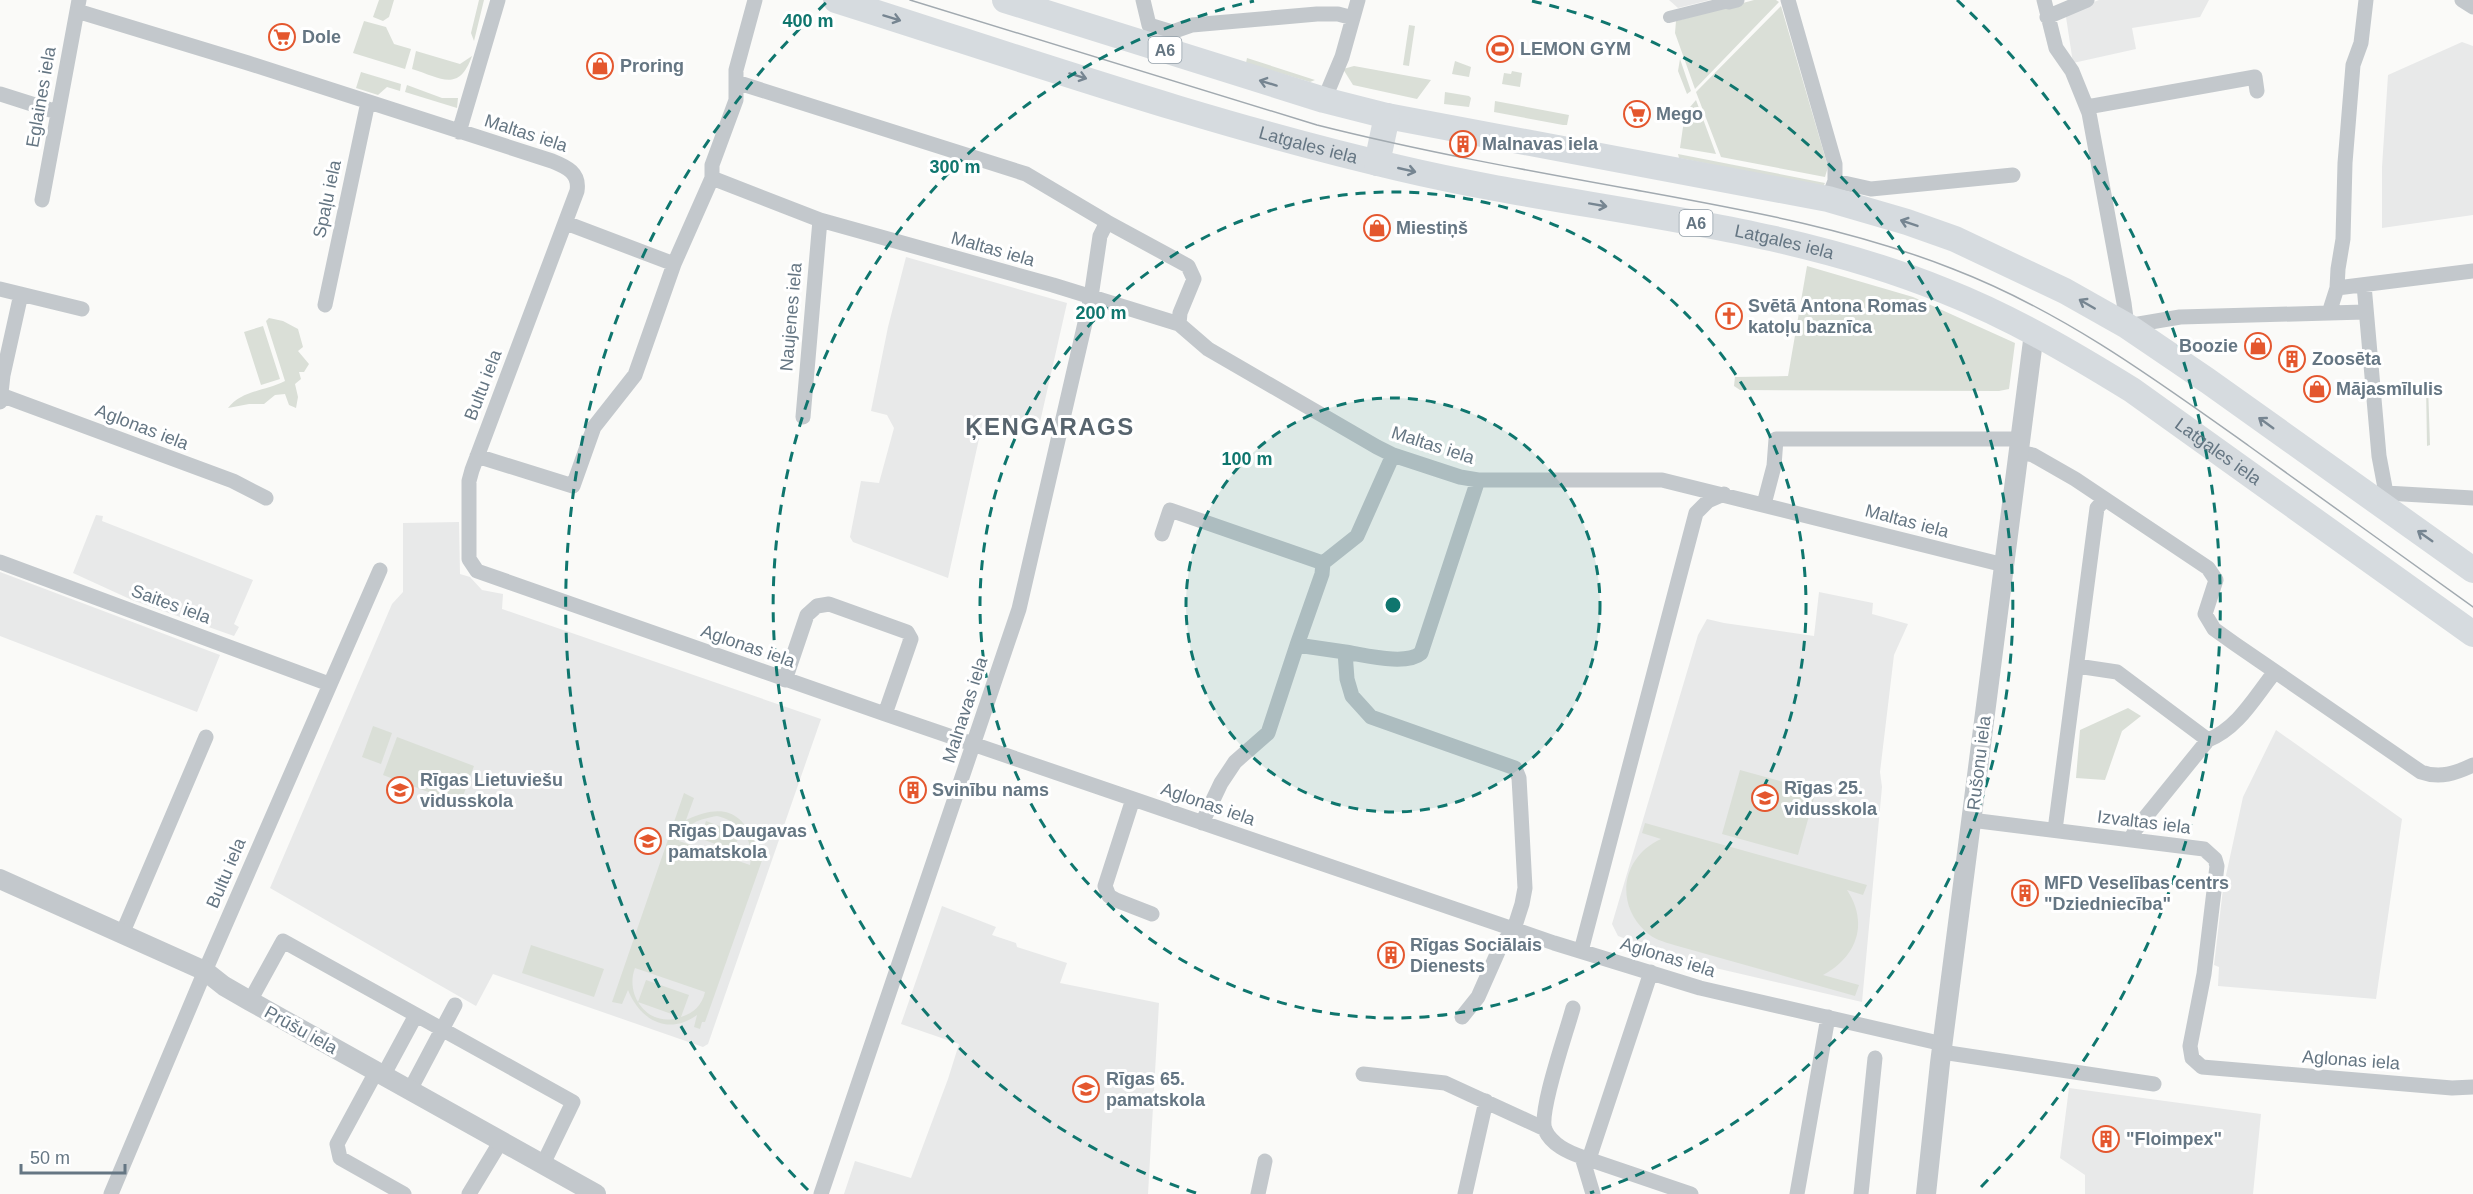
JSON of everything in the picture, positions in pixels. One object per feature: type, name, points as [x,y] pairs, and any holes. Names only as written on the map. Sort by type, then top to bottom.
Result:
[{"type":"highway","name":"Latgales iela","points":[[836,0],[1234,125],[1377,163],[1716,226],[1850,258],[1946,291],[2034,333],[2132,390],[2473,633]]},
{"type":"highway","name":"A6","points":[[1005,0],[1158,38],[1324,100],[1387,116],[1831,190],[1955,240],[2065,291],[2127,326],[2383,499],[2473,570]]},
{"type":"highway","points":[[1377,163],[1387,116]]},
{"type":"street","points":[[459,132],[498,0]]},
{"type":"street","points":[[477,456],[573,486],[594,427],[635,375],[674,264],[712,178],[712,165],[736,100],[739,60],[755,0]]},
{"type":"street","points":[[1143,0],[1149,25],[1158,38],[1192,25],[1317,14],[1338,14],[1353,18]]},
{"type":"street","points":[[1324,100],[1342,57],[1358,0]]},
{"type":"street","points":[[1788,0],[1835,164],[1831,190],[1871,189],[2013,175]]},
{"type":"street","points":[[2044,0],[2056,48],[2072,71],[2087,107],[2115,250],[2127,326],[2180,317],[2366,312]]},
{"type":"street","points":[[2047,17],[2087,0]]},
{"type":"street","points":[[2329,313],[2337,288],[2343,239],[2344,163],[2353,65],[2361,43],[2366,0]]},
{"type":"street","points":[[2462,0],[2473,7]]},
{"type":"street","points":[[1669,17],[1733,1]]},
{"type":"street","name":"Maltas iela","points":[[78,6],[568,167],[578,182],[566,223]]},
{"type":"street","name":"Eglaines iela","points":[[42,200],[78,6]]},
{"type":"street","points":[[2087,107],[2255,77],[2257,91]]},
{"type":"street","points":[[736,82],[1026,174],[1188,266],[1194,279],[1180,314],[1179,324]]},
{"type":"street","points":[[0,94],[57,112]]},
{"type":"street","name":"Spaļu iela","points":[[325,305],[368,102]]},
{"type":"street","name":"Maltas iela","points":[[712,178],[820,220],[1179,324],[1208,349],[1393,455],[1460,477],[1478,480],[1662,480],[2004,565]]},
{"type":"street","name":"Naujenes iela","points":[[803,417],[820,220]]},
{"type":"street","name":"Malnavas iela","points":[[821,1194],[1019,609],[1091,297],[1100,236],[1107,222]]},
{"type":"street","points":[[566,223],[674,264]]},
{"type":"street","name":"Bultu iela","points":[[471,566],[469,559],[469,482],[566,223]]},
{"type":"street","points":[[2337,288],[2473,271]]},
{"type":"street","points":[[2364,285],[2383,499],[2473,498]]},
{"type":"street","points":[[0,289],[82,309]]},
{"type":"street","points":[[1,399],[1,374],[21,294]]},
{"type":"street","name":"Rušonu iela","points":[[1926,1194],[1942,1048],[2034,333]]},
{"type":"street","name":"Aglonas iela","points":[[1,399],[233,481],[266,498]]},
{"type":"street","points":[[1764,504],[1774,466],[1776,439],[2019,445],[2075,479],[2208,568],[2216,580],[2205,614],[2214,629],[2274,673],[2421,772],[2430,775],[2447,775],[2473,765]]},
{"type":"street","points":[[1202,823],[1221,783],[1235,762],[1268,733],[1322,574],[1323,563],[1357,536],[1393,455]]},
{"type":"street","points":[[1297,645],[1402,659],[1414,659],[1421,653],[1478,480]]},
{"type":"street","points":[[1678,483],[1692,501],[1696,513]]},
{"type":"street","points":[[1581,951],[1696,513],[1708,501],[1724,494]]},
{"type":"street","points":[[2055,830],[2097,508],[2105,500]]},
{"type":"street","points":[[1162,534],[1170,510],[1323,563]]},
{"type":"street","name":"Saites iela","points":[[0,562],[329,684]]},
{"type":"street","name":"Aglonas iela","points":[[471,566],[477,571],[518,586],[974,745],[1514,929],[1700,988],[1828,1017],[1942,1048],[2154,1084]]},
{"type":"street","name":"Bultu iela","points":[[111,1194],[205,971],[380,570]]},
{"type":"street","points":[[785,680],[807,615],[818,606],[829,604],[907,632],[911,639],[885,714]]},
{"type":"street","points":[[1345,652],[1347,679],[1352,696],[1371,717],[1515,768],[1521,802],[1525,888],[1514,929],[1501,945],[1478,997],[1462,1017]]},
{"type":"street","points":[[2077,666],[2117,672],[2208,740]]},
{"type":"street","points":[[2131,840],[2135,830],[2208,740],[2223,734],[2235,724],[2274,673]]},
{"type":"street","points":[[122,934],[206,737]]},
{"type":"street","points":[[1132,799],[1105,886],[1108,896],[1152,914]]},
{"type":"street","name":"Izvaltas iela","points":[[1971,820],[2204,849],[2215,859],[2217,866],[2204,974],[2190,1046],[2192,1058],[2202,1066],[2225,1070]]},
{"type":"street","name":"Prūšu iela","points":[[0,879],[205,971],[224,986],[250,1001],[596,1194]]},
{"type":"street","points":[[250,1001],[283,941],[573,1102],[543,1164]]},
{"type":"street","points":[[1593,1194],[1586,1158],[1652,972]]},
{"type":"street","points":[[410,1090],[455,1005]]},
{"type":"street","points":[[1545,1129],[1544,1111],[1573,1008]]},
{"type":"street","points":[[404,1194],[340,1158],[338,1144],[416,1015]]},
{"type":"street","points":[[1797,1194],[1828,1017]]},
{"type":"street","points":[[1861,1194],[1875,1058]]},
{"type":"street","name":"Aglonas iela","points":[[2225,1070],[2452,1088],[2473,1087]]},
{"type":"street","points":[[1363,1074],[1445,1083],[1545,1129],[1554,1142],[1566,1151],[1691,1194]]},
{"type":"street","points":[[1465,1194],[1486,1101]]},
{"type":"street","points":[[469,1194],[501,1141]]},
{"type":"street","points":[[1258,1194],[1265,1161]]},
{"type":"shaded area","points":[[379,0],[394,0],[389,17],[383,21],[373,17]]},
{"type":"shaded area","points":[[479,0],[484,0],[474,41],[471,33]]},
{"type":"shaded area","points":[[1669,0],[1710,0],[1678,8]]},
{"type":"shaded area","points":[[1754,0],[1779,2],[1695,89],[1675,33],[1676,21]]},
{"type":"shaded area","points":[[2099,0],[2209,0],[2200,17],[2132,28],[2136,49],[2073,63],[2066,17],[2068,12]]},
{"type":"shaded area","points":[[1781,6],[1828,167],[1825,177],[1721,157],[1696,92]]},
{"type":"shaded area","points":[[364,21],[386,27],[394,44],[411,49],[405,69],[353,53]]},
{"type":"shaded area","points":[[1409,25],[1415,26],[1409,66],[1403,65]]},
{"type":"shaded area","points":[[2462,42],[2473,46],[2473,215],[2382,228],[2382,167],[2388,75]]},
{"type":"shaded area","points":[[416,51],[460,64],[472,56],[461,75],[448,80],[412,69]]},
{"type":"shaded area","points":[[1247,58],[1315,80],[1310,82],[1246,63]]},
{"type":"shaded area","points":[[1680,59],[1691,91],[1687,94],[1678,71]]},
{"type":"shaded area","points":[[1455,61],[1471,67],[1469,77],[1452,74]]},
{"type":"shaded area","points":[[1354,66],[1431,80],[1417,99],[1353,85],[1343,69]]},
{"type":"shaded area","points":[[1512,71],[1522,73],[1520,87],[1502,84],[1504,73],[1511,74]]},
{"type":"shaded area","points":[[361,72],[401,84],[400,91],[387,87],[378,95],[356,88]]},
{"type":"shaded area","points":[[407,85],[442,98],[458,98],[457,108],[405,92]]},
{"type":"shaded area","points":[[1445,92],[1469,96],[1471,98],[1469,107],[1444,104]]},
{"type":"shaded area","points":[[1696,100],[1716,154],[1680,148],[1685,113]]},
{"type":"shaded area","points":[[1495,101],[1569,115],[1567,125],[1494,112]]},
{"type":"shaded area","points":[[1678,154],[1825,183],[1823,187],[1679,158]]},
{"type":"shaded area","points":[[906,257],[1067,303],[1038,431],[983,421],[948,578],[853,542],[850,537],[861,481],[879,483],[894,428],[887,415],[871,411],[888,327]]},
{"type":"shaded area","points":[[1807,266],[1913,297],[2015,343],[2009,389],[1999,391],[1740,390],[1734,386],[1735,377],[1788,376]]},
{"type":"shaded area","points":[[269,318],[283,321],[298,329],[303,347],[298,351],[309,364],[304,372],[299,372],[301,379],[295,384],[298,397],[296,408],[289,405],[285,394],[275,395],[264,404],[228,408],[247,394],[285,381],[266,321]]},
{"type":"shaded area","points":[[263,326],[280,379],[261,385],[244,332]]},
{"type":"shaded area","points":[[2426,385],[2428,385],[2430,445],[2427,446]]},
{"type":"shaded area","points":[[96,515],[103,516],[102,521],[253,580],[234,624],[239,627],[234,636],[132,600],[73,573]]},
{"type":"shaded area","points":[[459,522],[460,574],[470,577],[482,590],[503,594],[502,609],[821,719],[708,1044],[703,1047],[493,974],[476,1006],[270,888],[392,604],[403,592],[403,523]]},
{"type":"shaded area","points":[[0,572],[220,655],[197,712],[0,636]]},
{"type":"shaded area","name":"Rīgas 25. vidusskola","points":[[1819,592],[1873,603],[1872,614],[1908,624],[1894,655],[1880,772],[1882,787],[1862,1002],[1685,961],[1618,936],[1612,924],[1698,635],[1707,619],[1814,636]]},
{"type":"shaded area","points":[[2128,708],[2141,716],[2122,731],[2105,780],[2076,778],[2080,730]]},
{"type":"shaded area","points":[[373,726],[392,733],[381,764],[362,757]]},
{"type":"shaded area","points":[[2276,730],[2402,819],[2376,999],[2218,986],[2219,967],[2214,965],[2223,889],[2243,797]]},
{"type":"shaded area","points":[[397,737],[474,766],[460,804],[383,775]]},
{"type":"shaded area","points":[[1740,770],[1816,791],[1798,855],[1722,834]]},
{"type":"shaded area","points":[[684,793],[694,798],[686,820],[720,811],[736,817],[744,824],[756,845],[766,849],[705,1022],[702,1022],[700,1029],[694,1027],[697,1015],[676,1024],[656,1022],[640,1010],[628,990],[622,1004],[612,1002]],"holes":[[[717,816],[739,828],[748,840],[750,865],[679,841],[685,830],[699,820]],[[635,968],[705,992],[697,1008],[681,1017],[689,995],[646,980],[638,1002],[633,989]],[[639,1002],[680,1017],[659,1018],[642,1008]]]},
{"type":"shaded area","points":[[706,821],[743,835],[741,840],[738,839],[733,851],[697,837],[699,832],[702,833]]},
{"type":"shaded area","points":[[1645,823],[1867,885],[1863,895],[1847,890],[1854,902],[1857,915],[1856,938],[1844,959],[1823,975],[1859,985],[1855,996],[1670,944],[1648,934],[1635,919],[1626,894],[1627,880],[1638,856],[1661,839],[1642,833]]},
{"type":"shaded area","name":"Rīgas 65. pamatskola","points":[[942,906],[996,927],[992,935],[1016,943],[1017,947],[1067,963],[1060,983],[1159,1003],[1148,1194],[844,1194],[855,1161],[911,1178],[948,1079],[959,1044],[901,1024]]},
{"type":"shaded area","points":[[531,945],[604,969],[594,997],[522,973]]},
{"type":"shaded area","points":[[2069,1088],[2261,1114],[2253,1194],[2085,1194],[2085,1175],[2060,1158]]},
{"type":"tram line","points":[[910,0],[1317,125],[1473,160],[1794,221],[1874,242],[1953,269],[2032,305],[2107,348],[2214,421],[2473,607]]},
{"type":"place","name":"Dole","points":[[282,37]]},
{"type":"place","name":"LEMON GYM","points":[[1500,49]]},
{"type":"place","name":"Proring","points":[[600,66]]},
{"type":"place","name":"Mego","points":[[1637,114]]},
{"type":"place","name":"Malnavas iela","points":[[1463,144]]},
{"type":"place","name":"Miestiņš","points":[[1377,228]]},
{"type":"place","name":"Svētā Antona Romas katoļu baznīca","points":[[1729,316]]},
{"type":"place","name":"Boozie","points":[[2258,346]]},
{"type":"place","name":"Zoosēta","points":[[2292,359]]},
{"type":"place","name":"Mājasmīlulis","points":[[2317,389]]},
{"type":"place","name":"Rīgas Lietuviešu vidusskola","points":[[400,790]]},
{"type":"place","name":"Svinību nams","points":[[913,790]]},
{"type":"place","name":"Rīgas 25. vidusskola","points":[[1765,798]]},
{"type":"place","name":"Rīgas Daugavas pamatskola","points":[[648,841]]},
{"type":"place","name":"MFD Veselības centrs \"Dziedniecība\"","points":[[2025,893]]},
{"type":"place","name":"Rīgas Sociālais Dienests","points":[[1391,955]]},
{"type":"place","name":"Rīgas 65. pamatskola","points":[[1086,1089]]},
{"type":"place","name":"\"Floimpex\"","points":[[2106,1139]]},
{"type":"district","name":"ĶENGARAGS","points":[[1050,427]]}]
